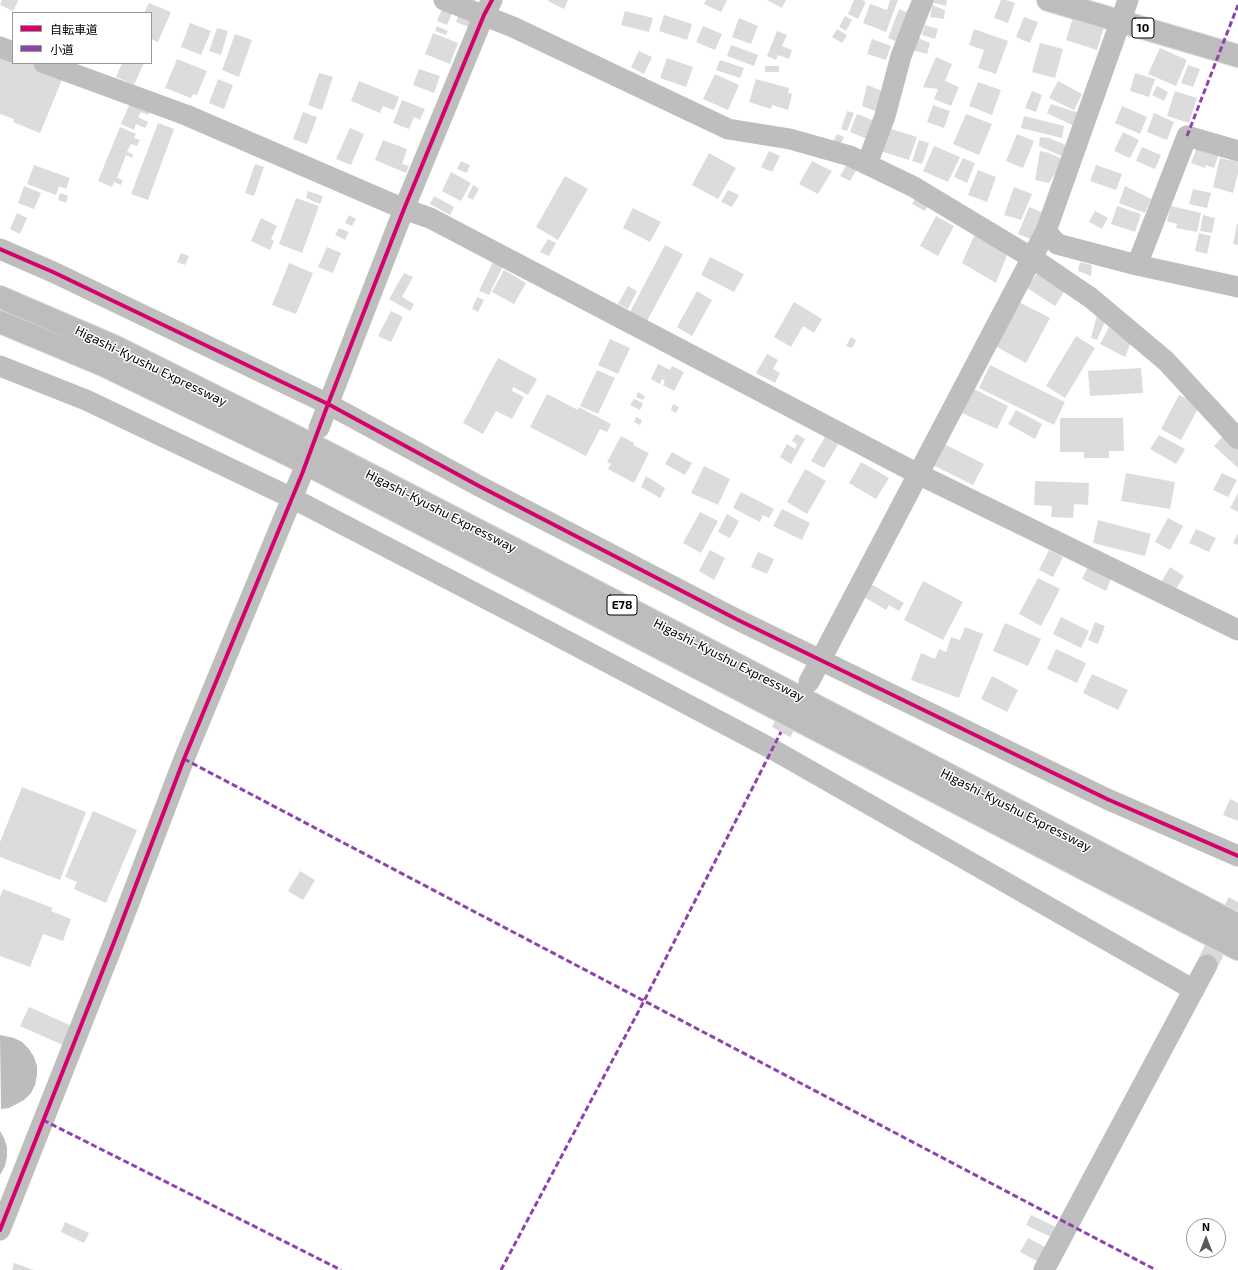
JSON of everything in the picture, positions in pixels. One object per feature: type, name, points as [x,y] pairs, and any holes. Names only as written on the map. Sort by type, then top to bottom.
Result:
[{"type":"highway","name":"10","points":[[1048,0],[1238,56]]},
{"type":"highway","name":"Higashi-Kyushu Expressway","points":[[0,297],[114,346],[306,442],[537,560],[1238,925]]},
{"type":"highway","name":"Higashi-Kyushu Expressway","points":[[0,322],[103,365],[290,456],[1238,949]]},
{"type":"street","points":[[444,0],[488,7],[514,27],[728,129],[790,139],[850,156],[914,187],[1032,258],[1091,298],[1166,361],[1238,439]]},
{"type":"street","points":[[867,164],[885,116],[901,56],[923,0]]},
{"type":"street","points":[[809,682],[1046,231],[1128,0]]},
{"type":"street","points":[[319,428],[404,209],[488,7]]},
{"type":"street","points":[[0,47],[12,52]]},
{"type":"street","points":[[47,64],[186,115],[404,209],[430,218],[918,474],[1238,630]]},
{"type":"street","points":[[1137,265],[1187,136],[1238,151]]},
{"type":"street","points":[[1046,231],[1056,244],[1137,265],[1238,288]]},
{"type":"street","points":[[0,249],[53,272],[328,404],[486,490],[738,620],[821,661],[1107,799],[1238,856]]},
{"type":"street","points":[[0,366],[86,400],[292,498],[772,749],[1194,990]]},
{"type":"street","points":[[0,1230],[116,937],[184,759],[302,474]]},
{"type":"street","points":[[1044,1270],[1207,965]]},
{"type":"shaded area","points":[[0,1035],[14,1038],[22,1042],[34,1057],[37,1066],[35,1085],[31,1093],[24,1100],[9,1108],[1,1109]]},
{"type":"shaded area","points":[[0,1131],[7,1147],[7,1156],[5,1166],[0,1175]]},
{"type":"building","points":[[2,0],[18,1],[13,11],[0,5]]},
{"type":"building","points":[[568,0],[564,9],[548,1]]},
{"type":"building","points":[[706,0],[727,0],[721,12],[704,4]]},
{"type":"building","points":[[767,0],[786,0],[782,8]]},
{"type":"building","points":[[854,0],[862,0],[866,2],[858,19],[848,14]]},
{"type":"building","points":[[890,0],[898,0],[886,32],[863,23],[870,4],[887,10]]},
{"type":"building","points":[[931,0],[947,0],[946,6],[930,2]]},
{"type":"building","points":[[1001,0],[1015,3],[1008,23],[994,18]]},
{"type":"building","points":[[149,3],[171,12],[158,42],[152,39],[152,12],[144,12]]},
{"type":"building","points":[[932,5],[945,10],[944,19],[930,17]]},
{"type":"building","points":[[442,9],[452,13],[447,25],[437,21]]},
{"type":"building","points":[[899,9],[906,12],[907,10],[913,11],[901,43],[888,38]]},
{"type":"building","points":[[460,11],[473,16],[469,27],[456,22]]},
{"type":"building","points":[[625,11],[653,18],[649,32],[621,25]]},
{"type":"building","points":[[664,15],[692,24],[687,40],[659,31]]},
{"type":"building","points":[[845,16],[852,20],[846,31],[839,27]]},
{"type":"building","points":[[1024,17],[1038,22],[1030,43],[1016,37]]},
{"type":"building","points":[[1073,17],[1104,27],[1097,50],[1066,40]]},
{"type":"building","points":[[739,18],[758,26],[751,44],[732,37]]},
{"type":"building","points":[[190,23],[211,31],[201,55],[181,47]]},
{"type":"building","points":[[925,25],[938,29],[935,39],[922,35]]},
{"type":"building","points":[[437,26],[448,31],[446,35],[435,31]]},
{"type":"building","points":[[703,26],[722,34],[715,50],[696,42]]},
{"type":"building","points":[[217,28],[228,31],[221,55],[209,51]]},
{"type":"building","points":[[837,29],[847,35],[842,43],[832,37]]},
{"type":"building","points":[[974,29],[1008,41],[996,74],[978,68],[984,50],[969,45]]},
{"type":"building","points":[[777,31],[787,35],[782,46],[792,50],[789,59],[778,55],[776,60],[767,56]]},
{"type":"building","points":[[433,33],[458,43],[450,64],[425,54]]},
{"type":"building","points":[[235,34],[252,40],[239,77],[222,70]]},
{"type":"building","points":[[918,38],[930,43],[927,54],[912,50]]},
{"type":"building","points":[[872,39],[891,46],[886,60],[867,54]]},
{"type":"building","points":[[1040,43],[1063,49],[1055,78],[1032,72]]},
{"type":"building","points":[[731,45],[758,55],[754,66],[727,56]]},
{"type":"building","points":[[1160,48],[1187,60],[1176,86],[1148,74]]},
{"type":"building","points":[[0,49],[12,54],[12,64],[37,64],[64,75],[40,133],[13,122],[14,119],[0,114]]},
{"type":"building","points":[[639,51],[652,57],[644,74],[631,67]]},
{"type":"building","points":[[936,57],[952,64],[945,81],[959,87],[951,106],[934,99],[938,89],[923,87]]},
{"type":"building","points":[[667,58],[693,67],[686,87],[660,78]]},
{"type":"building","points":[[177,59],[207,71],[197,95],[193,94],[191,98],[165,88]]},
{"type":"building","points":[[720,60],[744,68],[740,78],[716,70]]},
{"type":"building","points":[[122,64],[144,64],[134,85],[116,77]]},
{"type":"building","points":[[1188,65],[1200,69],[1193,87],[1181,83]]},
{"type":"building","points":[[765,66],[779,66],[779,72],[765,72]]},
{"type":"building","points":[[419,69],[440,76],[434,93],[413,85]]},
{"type":"building","points":[[319,73],[333,77],[322,110],[308,105]]},
{"type":"building","points":[[1135,73],[1155,79],[1149,97],[1130,91]]},
{"type":"building","points":[[715,74],[739,85],[728,110],[703,99]]},
{"type":"building","points":[[218,79],[233,85],[224,109],[209,103]]},
{"type":"building","points":[[756,79],[789,88],[788,93],[792,94],[788,110],[772,105],[771,109],[749,102]]},
{"type":"building","points":[[359,81],[399,97],[394,110],[383,106],[380,113],[351,101]]},
{"type":"building","points":[[1058,81],[1082,94],[1074,110],[1049,98]]},
{"type":"building","points":[[978,82],[1001,90],[992,115],[969,106]]},
{"type":"building","points":[[867,85],[882,91],[878,112],[862,106]]},
{"type":"building","points":[[1157,86],[1168,92],[1164,101],[1152,95]]},
{"type":"building","points":[[1032,91],[1042,95],[1036,112],[1025,108]]},
{"type":"building","points":[[1175,91],[1197,98],[1189,123],[1167,116]]},
{"type":"building","points":[[402,100],[425,109],[420,120],[414,117],[409,129],[393,123]]},
{"type":"building","points":[[130,103],[150,112],[148,115],[141,112],[138,117],[148,122],[145,128],[136,124],[134,130],[121,124]]},
{"type":"building","points":[[1051,104],[1079,113],[1074,126],[1047,113]]},
{"type":"building","points":[[933,105],[950,111],[944,128],[927,122]]},
{"type":"building","points":[[1122,106],[1147,117],[1140,134],[1115,123]]},
{"type":"building","points":[[847,111],[854,113],[847,131],[841,129]]},
{"type":"building","points":[[303,112],[317,117],[307,144],[293,139]]},
{"type":"building","points":[[1154,113],[1174,122],[1167,140],[1147,132]]},
{"type":"building","points":[[857,114],[877,122],[870,140],[850,132]]},
{"type":"building","points":[[966,114],[992,124],[979,155],[953,144]]},
{"type":"building","points":[[1024,116],[1064,126],[1062,138],[1021,128]]},
{"type":"building","points":[[158,123],[174,129],[148,200],[131,194]]},
{"type":"building","points":[[120,127],[136,134],[134,138],[140,140],[137,146],[131,144],[127,152],[133,154],[132,158],[126,155],[117,178],[123,180],[121,185],[114,182],[112,187],[98,181]]},
{"type":"building","points":[[350,128],[364,134],[351,165],[336,159]]},
{"type":"building","points":[[888,128],[917,137],[909,160],[880,151]]},
{"type":"building","points":[[1123,132],[1139,140],[1130,158],[1114,151]]},
{"type":"building","points":[[837,134],[844,137],[840,147],[832,144]]},
{"type":"building","points":[[1017,134],[1034,141],[1023,168],[1006,161]]},
{"type":"building","points":[[1040,137],[1049,138],[1070,147],[1066,158],[1039,146]]},
{"type":"building","points":[[383,140],[407,149],[402,164],[409,166],[406,173],[375,160]]},
{"type":"building","points":[[919,140],[929,143],[922,164],[912,161]]},
{"type":"building","points":[[934,146],[960,157],[948,182],[923,171]]},
{"type":"building","points":[[1142,147],[1161,155],[1155,169],[1136,161]]},
{"type":"building","points":[[1197,147],[1220,151],[1214,168],[1206,165],[1205,168],[1191,163]]},
{"type":"building","points":[[769,151],[780,156],[772,172],[761,167]]},
{"type":"building","points":[[1040,151],[1049,153],[1064,160],[1049,183],[1035,180]]},
{"type":"building","points":[[709,153],[736,168],[718,199],[692,185]]},
{"type":"building","points":[[963,158],[975,163],[967,183],[954,177]]},
{"type":"building","points":[[1220,158],[1238,162],[1238,174],[1233,193],[1213,187]]},
{"type":"building","points":[[461,161],[470,165],[467,173],[457,169]]},
{"type":"building","points":[[812,161],[832,171],[818,194],[799,184]]},
{"type":"building","points":[[848,162],[858,167],[850,181],[840,176]]},
{"type":"building","points":[[255,164],[264,167],[254,196],[245,193]]},
{"type":"building","points":[[34,165],[70,178],[66,189],[59,186],[56,195],[27,184]]},
{"type":"building","points":[[1096,165],[1122,174],[1116,190],[1090,181]]},
{"type":"building","points":[[978,170],[996,177],[987,202],[968,195]]},
{"type":"building","points":[[451,172],[471,183],[461,201],[442,191]]},
{"type":"building","points":[[565,176],[588,189],[558,240],[536,227]]},
{"type":"building","points":[[473,185],[479,189],[473,200],[467,197]]},
{"type":"building","points":[[24,186],[41,193],[34,209],[18,203]]},
{"type":"building","points":[[1125,186],[1151,199],[1145,213],[1119,203]]},
{"type":"building","points":[[1014,187],[1032,194],[1021,220],[1004,215]]},
{"type":"building","points":[[1193,189],[1211,193],[1207,208],[1189,204]]},
{"type":"building","points":[[728,190],[739,195],[732,207],[721,202]]},
{"type":"building","points":[[308,191],[323,196],[320,204],[306,198]]},
{"type":"building","points":[[60,193],[68,196],[66,203],[58,200]]},
{"type":"building","points":[[918,194],[930,202],[925,211],[912,204]]},
{"type":"building","points":[[434,196],[454,207],[450,215],[430,204]]},
{"type":"building","points":[[296,198],[319,206],[302,253],[279,244]]},
{"type":"building","points":[[1117,206],[1141,214],[1135,232],[1111,224]]},
{"type":"building","points":[[1171,206],[1201,213],[1197,232],[1176,228],[1177,224],[1167,221]]},
{"type":"building","points":[[1029,207],[1044,213],[1033,240],[1018,234]]},
{"type":"building","points":[[633,208],[661,222],[650,242],[623,228]]},
{"type":"building","points":[[1095,211],[1108,218],[1102,229],[1089,222]]},
{"type":"building","points":[[17,213],[27,218],[20,234],[10,229]]},
{"type":"building","points":[[349,215],[356,219],[352,226],[345,223]]},
{"type":"building","points":[[1203,215],[1215,218],[1212,233],[1200,231]]},
{"type":"building","points":[[936,216],[954,226],[938,256],[920,246]]},
{"type":"building","points":[[261,218],[277,226],[271,239],[274,241],[270,250],[251,241]]},
{"type":"building","points":[[1238,224],[1238,245],[1233,244]]},
{"type":"building","points":[[339,228],[349,232],[345,240],[335,235]]},
{"type":"building","points":[[1199,233],[1211,236],[1207,254],[1195,251]]},
{"type":"building","points":[[974,236],[1009,250],[996,283],[962,263]]},
{"type":"building","points":[[548,239],[556,243],[549,256],[540,252]]},
{"type":"building","points":[[665,245],[683,254],[647,321],[630,312]]},
{"type":"building","points":[[327,247],[341,253],[333,273],[318,267]]},
{"type":"building","points":[[181,253],[189,256],[185,265],[177,262]]},
{"type":"building","points":[[710,257],[744,274],[734,292],[701,275]]},
{"type":"building","points":[[493,262],[503,266],[489,295],[479,291]]},
{"type":"building","points":[[1080,262],[1092,265],[1091,276],[1078,271]]},
{"type":"building","points":[[289,263],[313,273],[296,314],[272,305]]},
{"type":"building","points":[[1040,269],[1067,287],[1055,306],[1027,288]]},
{"type":"building","points":[[504,270],[526,283],[514,304],[492,292]]},
{"type":"building","points":[[404,273],[413,277],[402,297],[414,304],[410,311],[389,299]]},
{"type":"building","points":[[628,286],[637,291],[628,309],[618,304]]},
{"type":"building","points":[[697,291],[712,300],[692,336],[677,327]]},
{"type":"building","points":[[477,297],[484,300],[478,312],[472,309]]},
{"type":"building","points":[[794,302],[822,319],[814,333],[803,326],[791,347],[774,337]]},
{"type":"building","points":[[1019,302],[1050,318],[1026,363],[995,346]]},
{"type":"building","points":[[391,311],[403,317],[391,342],[378,336]]},
{"type":"building","points":[[1097,315],[1106,319],[1097,340],[1091,338]]},
{"type":"building","points":[[1109,327],[1131,342],[1125,357],[1100,344]]},
{"type":"building","points":[[1076,336],[1095,348],[1065,398],[1046,386]]},
{"type":"building","points":[[851,337],[856,340],[852,348],[846,346]]},
{"type":"building","points":[[610,339],[630,348],[618,374],[598,365]]},
{"type":"building","points":[[767,354],[778,360],[773,369],[780,373],[775,383],[756,373]]},
{"type":"building","points":[[498,358],[537,379],[528,395],[513,387],[512,391],[524,397],[512,419],[496,411],[483,434],[463,423]]},
{"type":"building","points":[[658,364],[670,370],[672,366],[684,372],[674,391],[663,385],[665,381],[662,379],[660,384],[651,379]]},
{"type":"building","points":[[990,365],[1065,402],[1054,425],[979,388]]},
{"type":"building","points":[[1141,368],[1143,393],[1090,396],[1088,371]]},
{"type":"building","points":[[597,370],[615,378],[598,414],[580,406]]},
{"type":"building","points":[[974,389],[1008,406],[997,429],[962,413]]},
{"type":"building","points":[[638,392],[645,396],[643,400],[636,397]]},
{"type":"building","points":[[547,394],[578,410],[579,407],[611,424],[607,432],[600,429],[586,456],[530,427]]},
{"type":"building","points":[[1179,395],[1200,405],[1181,440],[1161,429]]},
{"type":"building","points":[[634,399],[643,403],[640,410],[630,405]]},
{"type":"building","points":[[673,404],[679,407],[676,413],[671,410]]},
{"type":"building","points":[[1016,410],[1042,424],[1035,439],[1008,424]]},
{"type":"building","points":[[636,417],[642,420],[640,425],[634,422]]},
{"type":"building","points":[[1060,418],[1123,418],[1124,451],[1109,451],[1109,458],[1084,458],[1084,452],[1060,452]]},
{"type":"building","points":[[1226,433],[1238,444],[1238,468],[1214,446]]},
{"type":"building","points":[[796,434],[805,439],[791,464],[780,457],[787,444],[795,449],[797,444],[792,441]]},
{"type":"building","points":[[826,435],[839,443],[824,468],[811,461]]},
{"type":"building","points":[[1159,435],[1185,449],[1176,464],[1150,449]]},
{"type":"building","points":[[621,436],[634,443],[633,445],[649,453],[634,483],[608,469],[611,464],[607,462]]},
{"type":"building","points":[[944,444],[984,464],[973,485],[933,465]]},
{"type":"building","points":[[672,452],[692,463],[685,475],[665,464]]},
{"type":"building","points":[[861,462],[889,478],[876,499],[849,483]]},
{"type":"building","points":[[704,466],[730,479],[718,505],[691,493]]},
{"type":"building","points":[[805,469],[826,481],[807,514],[787,502]]},
{"type":"building","points":[[1126,473],[1175,482],[1170,509],[1121,501]]},
{"type":"building","points":[[1222,473],[1237,480],[1228,497],[1213,490]]},
{"type":"building","points":[[646,476],[665,488],[660,498],[641,487]]},
{"type":"building","points":[[1035,481],[1089,483],[1088,505],[1074,504],[1073,518],[1051,517],[1052,506],[1034,505]]},
{"type":"building","points":[[741,492],[774,509],[769,518],[763,515],[760,522],[733,508]]},
{"type":"building","points":[[1238,493],[1238,512],[1230,508]]},
{"type":"building","points":[[782,509],[810,523],[802,540],[773,526]]},
{"type":"building","points":[[700,512],[718,521],[701,553],[683,543]]},
{"type":"building","points":[[727,514],[739,521],[730,538],[718,532]]},
{"type":"building","points":[[1168,518],[1183,526],[1170,550],[1155,542]]},
{"type":"building","points":[[1098,520],[1151,534],[1145,556],[1093,543]]},
{"type":"building","points":[[1196,529],[1216,538],[1209,552],[1189,543]]},
{"type":"building","points":[[1238,533],[1238,545],[1233,543]]},
{"type":"building","points":[[710,550],[725,558],[714,580],[699,571]]},
{"type":"building","points":[[1049,550],[1063,557],[1053,577],[1039,570]]},
{"type":"building","points":[[758,552],[774,559],[767,574],[751,567]]},
{"type":"building","points":[[1170,567],[1184,576],[1174,592],[1160,584]]},
{"type":"building","points":[[1087,568],[1111,579],[1106,591],[1082,579]]},
{"type":"building","points":[[1038,578],[1060,589],[1041,626],[1019,614]]},
{"type":"building","points":[[923,581],[963,602],[943,640],[904,620]]},
{"type":"building","points":[[871,584],[904,603],[899,611],[889,605],[886,610],[864,597]]},
{"type":"building","points":[[1061,617],[1089,631],[1081,648],[1053,634]]},
{"type":"building","points":[[1095,622],[1105,626],[1098,644],[1088,640]]},
{"type":"building","points":[[1005,623],[1041,639],[1028,666],[993,651]]},
{"type":"building","points":[[965,627],[983,634],[959,698],[911,680],[921,653],[935,659],[939,649],[946,652],[951,637],[960,640]]},
{"type":"building","points":[[1056,649],[1086,663],[1077,683],[1047,669]]},
{"type":"building","points":[[1092,674],[1128,690],[1118,710],[1083,693]]},
{"type":"building","points":[[992,676],[1018,690],[1007,712],[981,699]]},
{"type":"building","points":[[22,787],[86,812],[60,880],[0,857],[0,842]]},
{"type":"building","points":[[1230,799],[1238,803],[1238,821],[1223,815]]},
{"type":"building","points":[[93,811],[137,830],[106,903],[74,889],[77,882],[65,877]]},
{"type":"building","points":[[300,871],[315,880],[303,900],[288,891]]},
{"type":"building","points":[[3,889],[53,908],[51,911],[71,919],[63,941],[43,934],[30,967],[0,956],[0,897]]},
{"type":"building","points":[[29,1007],[74,1027],[65,1046],[20,1026]]},
{"type":"building","points":[[1031,1215],[1058,1228],[1053,1238],[1026,1225]]},
{"type":"building","points":[[65,1222],[89,1233],[84,1243],[61,1232]]},
{"type":"building","points":[[1028,1238],[1045,1247],[1037,1261],[1020,1252]]},
{"type":"building","points":[[14,1263],[34,1270],[12,1270]]},
{"type":"tunnel","points":[[781,732],[799,700]]},
{"type":"tunnel","points":[[1207,965],[1238,902]]},
{"type":"marked path","points":[[1187,136],[1238,5]]},
{"type":"marked path","points":[[501,1270],[644,1001],[781,732]]},
{"type":"marked path","points":[[184,759],[1156,1270]]},
{"type":"marked path","points":[[43,1120],[341,1270]]},
{"type":"cycle path","points":[[0,1230],[116,937],[184,759],[302,474],[404,209],[484,15],[492,0]]},
{"type":"cycle path","points":[[0,249],[53,272],[328,404],[479,486],[738,620],[1107,799],[1238,856]]}]
